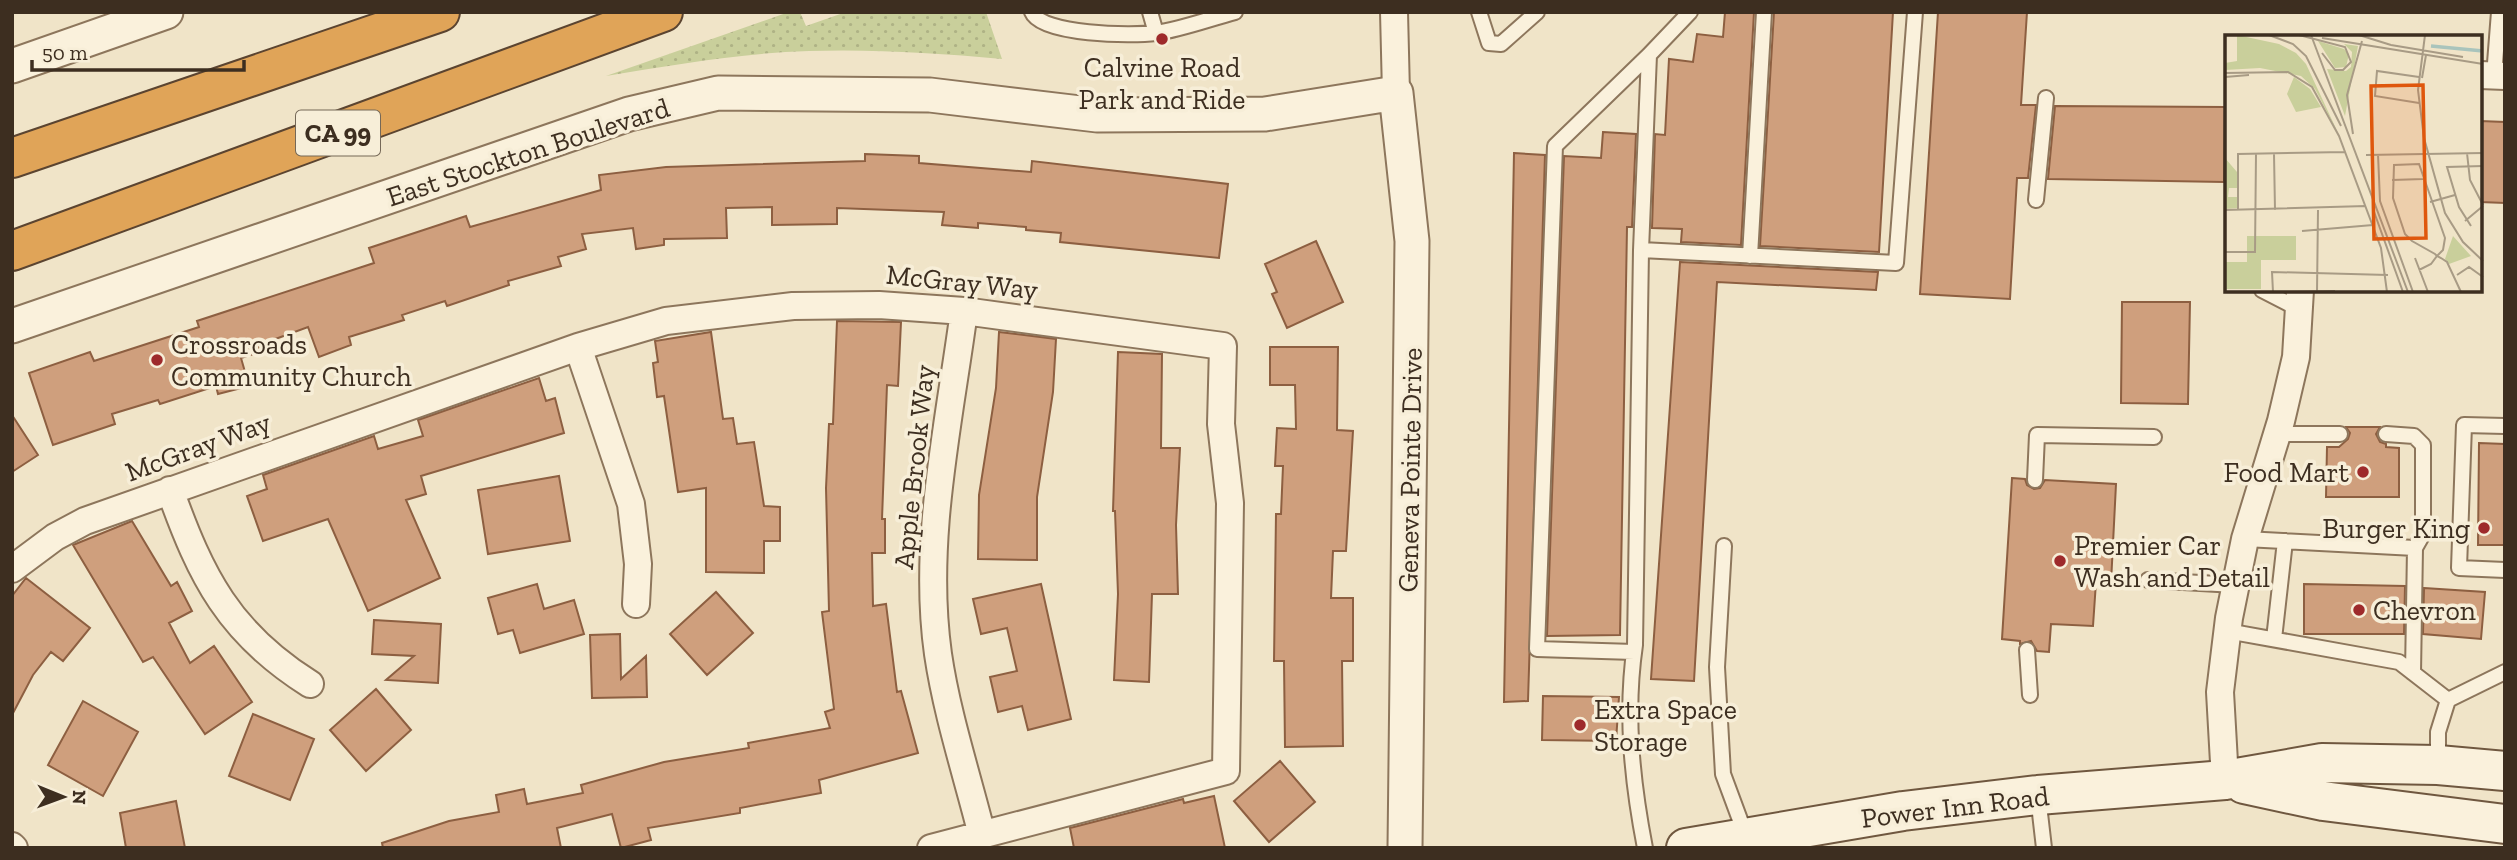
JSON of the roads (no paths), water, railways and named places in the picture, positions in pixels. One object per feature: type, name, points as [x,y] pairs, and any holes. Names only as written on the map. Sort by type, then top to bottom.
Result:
[{"type":"highway","points":[[12,158],[440,12]]},
{"type":"highway","name":"CA 99","points":[[12,251],[663,12]]},
{"type":"main road","name":"Power Inn Road","points":[[1686,848],[1903,811],[2038,795],[2225,780],[2322,763],[2438,765],[2505,771]]},
{"type":"main road","name":"Power Inn Road","points":[[2225,780],[2323,801],[2505,824]]},
{"type":"street","points":[[12,66],[166,12]]},
{"type":"street","points":[[1394,12],[1396,93]]},
{"type":"street","name":"East Stockton Boulevard","points":[[12,326],[629,114],[718,93],[930,95],[1097,116],[1265,114],[1396,93]]},
{"type":"street","name":"Geneva Pointe Drive","points":[[1396,93],[1412,241],[1405,848]]},
{"type":"street","points":[[2225,780],[2220,692],[2227,631],[2245,539],[2277,434],[2296,357],[2299,300]]},
{"type":"street","name":"McGray Way","points":[[12,569],[55,537],[85,521],[578,347],[666,321],[793,306],[878,305],[964,311],[1223,346],[1222,424],[1230,503],[1226,771],[931,848]]},
{"type":"street","name":"Apple Brook Way","points":[[964,311],[937,509],[933,582],[942,677],[982,835]]},
{"type":"street","points":[[578,347],[631,503],[638,564],[636,604]]},
{"type":"street","points":[[170,490],[187,539],[216,597],[258,647],[310,684]]},
{"type":"lane","points":[[1032,12],[1045,24],[1099,33],[1156,33],[1235,12]]},
{"type":"lane","points":[[1150,12],[1156,33]]},
{"type":"lane","points":[[1479,12],[1489,43],[1501,44],[1536,12]]},
{"type":"lane","points":[[1634,652],[1537,649],[1555,146],[1690,12]]},
{"type":"lane","points":[[1750,256],[1764,12]]},
{"type":"lane","points":[[1641,250],[1896,263],[1915,12]]},
{"type":"lane","points":[[2493,75],[2499,12]]},
{"type":"lane","points":[[1646,848],[1639,814],[1628,709],[1634,652],[1641,250],[1649,55]]},
{"type":"lane","points":[[2036,200],[2046,98]]},
{"type":"lane","points":[[2269,292],[2299,300]]},
{"type":"lane","points":[[2505,426],[2464,425],[2459,568],[2505,570]]},
{"type":"lane","points":[[2277,434],[2340,434]]},
{"type":"lane","points":[[2386,434],[2414,436],[2423,445],[2423,534],[2415,548],[2413,673]]},
{"type":"lane","points":[[2035,480],[2037,435],[2154,437]]},
{"type":"lane","points":[[2245,539],[2415,548]]},
{"type":"lane","points":[[2274,639],[2285,541]]},
{"type":"lane","points":[[1724,546],[1717,667],[1723,774],[1746,838]]},
{"type":"lane","points":[[2148,580],[2235,585]]},
{"type":"lane","points":[[2227,631],[2399,662],[2448,700]]},
{"type":"lane","points":[[2027,650],[2030,695]]},
{"type":"lane","points":[[2438,765],[2438,733],[2448,700],[2505,672]]},
{"type":"lane","points":[[2038,795],[2044,848]]},
{"type":"place","name":"Calvine Road Park and Ride","points":[[1162,39]]},
{"type":"place","name":"Crossroads Community Church","points":[[157,360]]},
{"type":"place","name":"Food Mart","points":[[2363,472]]},
{"type":"place","name":"Burger King","points":[[2484,528]]},
{"type":"place","name":"Premier Car Wash and Detail","points":[[2060,561]]},
{"type":"place","name":"Chevron","points":[[2359,610]]},
{"type":"place","name":"Extra Space Storage","points":[[1580,725]]}]
